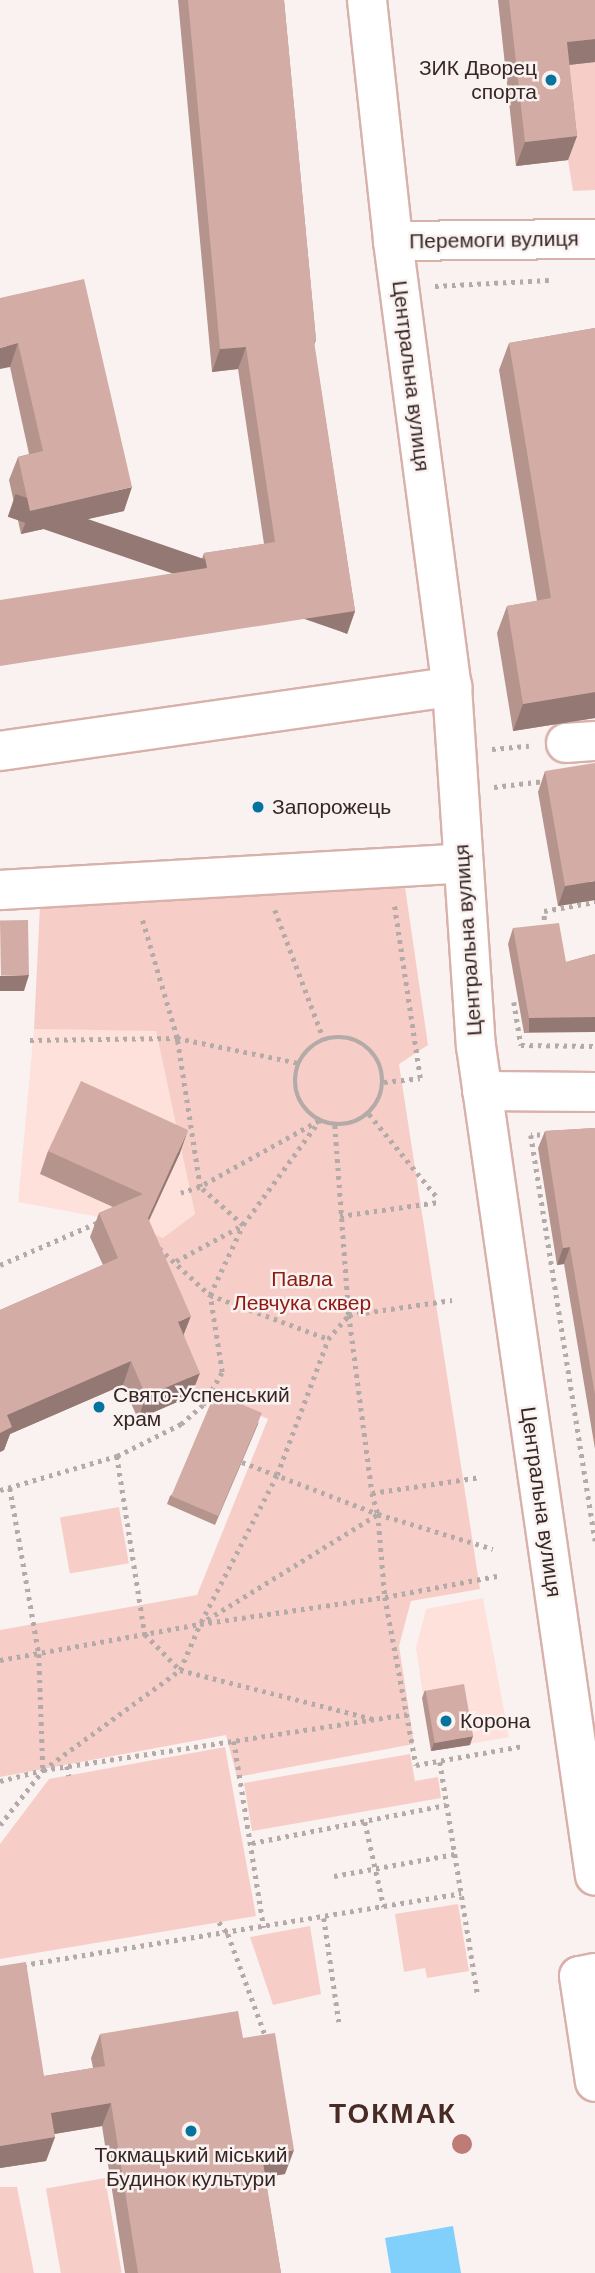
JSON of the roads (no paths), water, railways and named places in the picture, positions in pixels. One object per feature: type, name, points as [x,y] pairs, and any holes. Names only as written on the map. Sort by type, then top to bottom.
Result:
[{"type":"street","name":"Центральна вулиця","points":[[367,0],[393,241],[452,687],[482,1091],[595,1876]]},
{"type":"street","name":"Перемоги вулиця","points":[[393,241],[595,239]]},
{"type":"street","points":[[0,751],[452,687]]},
{"type":"street","points":[[0,890],[132,884],[388,865],[463,863]]},
{"type":"street","points":[[482,1091],[595,1092]]},
{"type":"street","points":[[595,1973],[579,1976],[595,2082]]},
{"type":"water","points":[[453,2226],[461,2273],[391,2273],[385,2238]]},
{"type":"place","name":"ЗИК Дворец спорта","points":[[551,80]]},
{"type":"place","name":"Запорожець","points":[[258,807]]},
{"type":"place","name":"Свято-Успенський храм","points":[[99,1407]]},
{"type":"place","name":"Корона","points":[[446,1721]]},
{"type":"place","name":"Токмацький міський Будинок культури","points":[[191,2131]]},
{"type":"district","name":"ТОКМАК","points":[[393,2114]]},
{"type":"park label","name":"Павла Левчука сквер","points":[[302,1291]]}]
